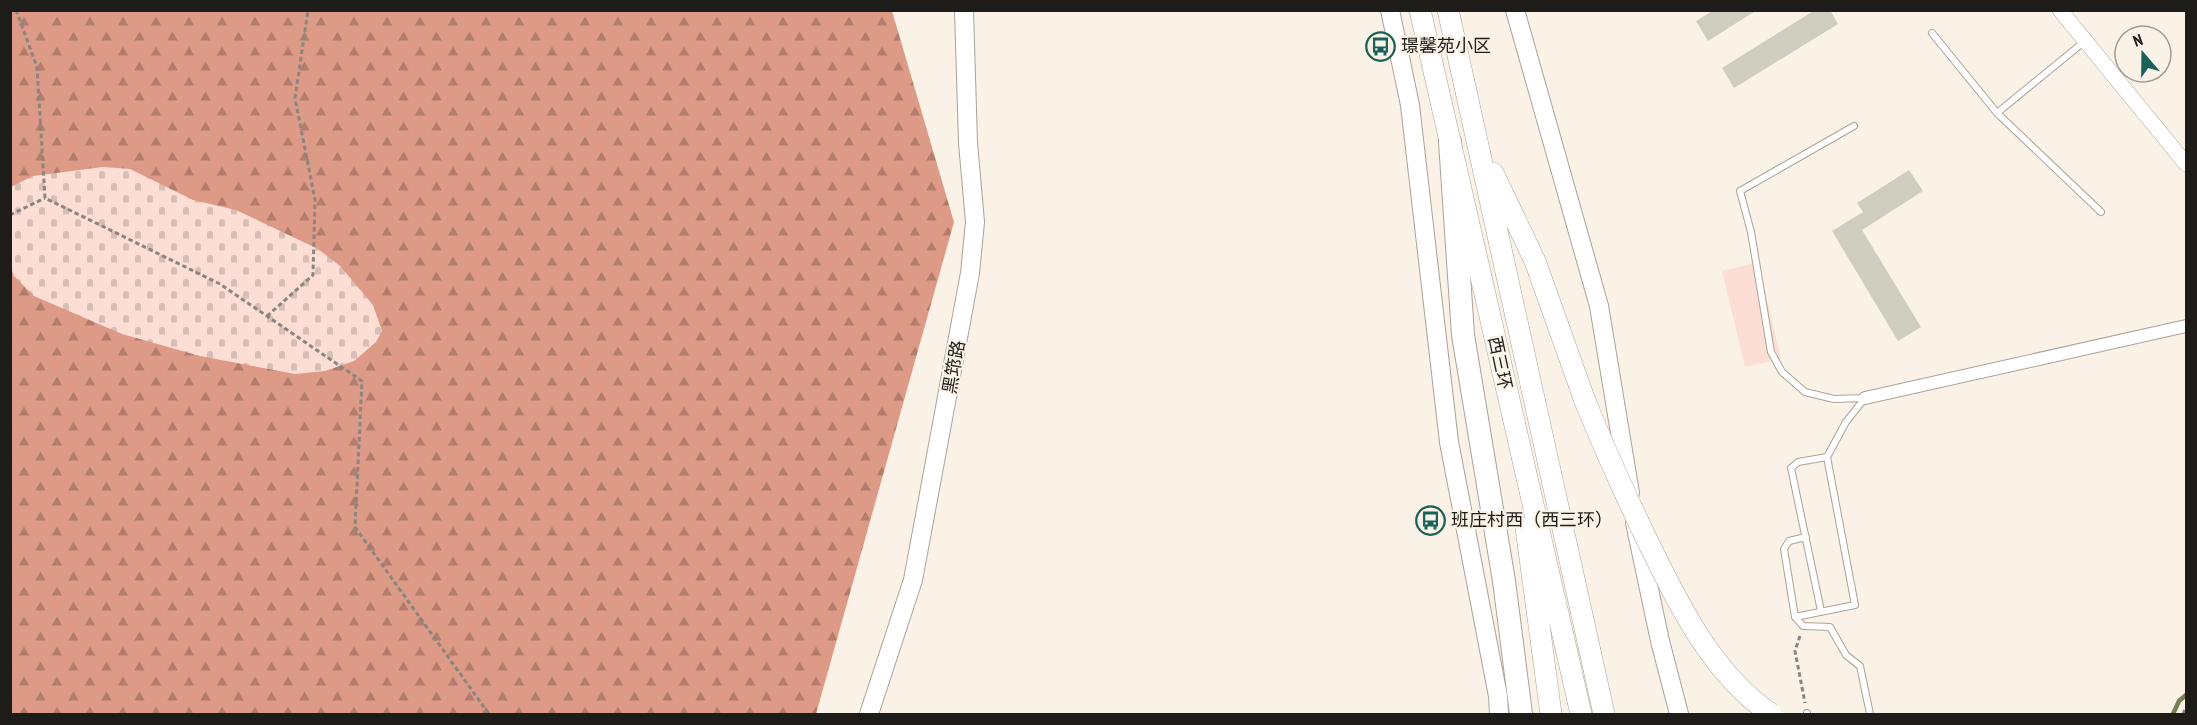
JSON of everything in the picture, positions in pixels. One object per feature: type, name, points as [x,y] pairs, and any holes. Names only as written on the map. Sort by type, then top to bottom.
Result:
[{"type":"highway","name":"西三环","points":[[1420,10],[1581,714]]},
{"type":"highway","name":"西三环","points":[[1448,10],[1604,714]]},
{"type":"highway","points":[[1476,138],[1535,261],[1610,464],[1677,601],[1703,643],[1731,679],[1771,714]]},
{"type":"highway","points":[[1450,142],[1463,335],[1504,581],[1520,710]]},
{"type":"highway","points":[[1514,423],[1534,602],[1551,714]]},
{"type":"main road","name":"黑筇路","points":[[869,714],[913,580],[970,273],[975,222],[968,143],[964,10]]},
{"type":"main road","points":[[1390,10],[1410,105],[1449,442],[1498,696],[1498,714]]},
{"type":"main road","points":[[1515,10],[1599,306],[1639,549],[1679,714]]},
{"type":"street","points":[[2060,10],[2187,164]]},
{"type":"street","points":[[1865,398],[2187,326]]},
{"type":"lane","points":[[1932,33],[1997,113],[2101,212]]},
{"type":"lane","points":[[1997,113],[2086,41]]},
{"type":"lane","points":[[1854,126],[1740,191],[1750,232],[1771,352],[1782,372],[1805,392],[1834,399],[1865,398]]},
{"type":"lane","points":[[1794,617],[1855,605],[1827,457],[1846,422],[1865,398]]},
{"type":"lane","points":[[1821,611],[1791,468],[1798,462],[1827,457]]},
{"type":"lane","points":[[1806,537],[1789,541],[1784,549],[1794,617],[1803,626],[1830,627],[1846,655],[1860,666],[1870,714]]},
{"type":"path","points":[[16,10],[37,67],[45,198]]},
{"type":"path","points":[[267,316],[313,274],[315,200],[295,98],[308,10]]},
{"type":"path","points":[[10,215],[45,198]]},
{"type":"path","points":[[45,198],[220,285],[362,381],[354,527],[489,714]]},
{"type":"path","points":[[1803,626],[1795,651],[1807,714]]},
{"type":"path","points":[[2182,714],[2187,707]]},
{"type":"green space","points":[[10,11],[892,11],[954,222],[816,714],[11,714]]},
{"type":"green space","points":[[103,167],[130,169],[193,200],[236,210],[318,249],[340,266],[373,305],[382,331],[376,342],[354,361],[325,371],[295,374],[200,356],[122,334],[34,296],[14,276],[11,268],[11,187],[33,176]]},
{"type":"green space","points":[[1758,262],[1781,359],[1745,367],[1722,271]]},
{"type":"building","points":[[1714,10],[1757,10],[1708,41],[1696,21]]},
{"type":"building","points":[[1815,10],[1830,10],[1838,24],[1734,88],[1722,68]]},
{"type":"building","points":[[1909,170],[1923,191],[1862,230],[1921,327],[1898,341],[1832,231],[1863,212],[1857,203]]},
{"type":"waterway","points":[[2173,714],[2179,701],[2186,695]]},
{"type":"place","name":"璟馨苑小区","points":[[1380,46]]},
{"type":"place","name":"班庄村西（西三环）","points":[[1430,520]]}]
